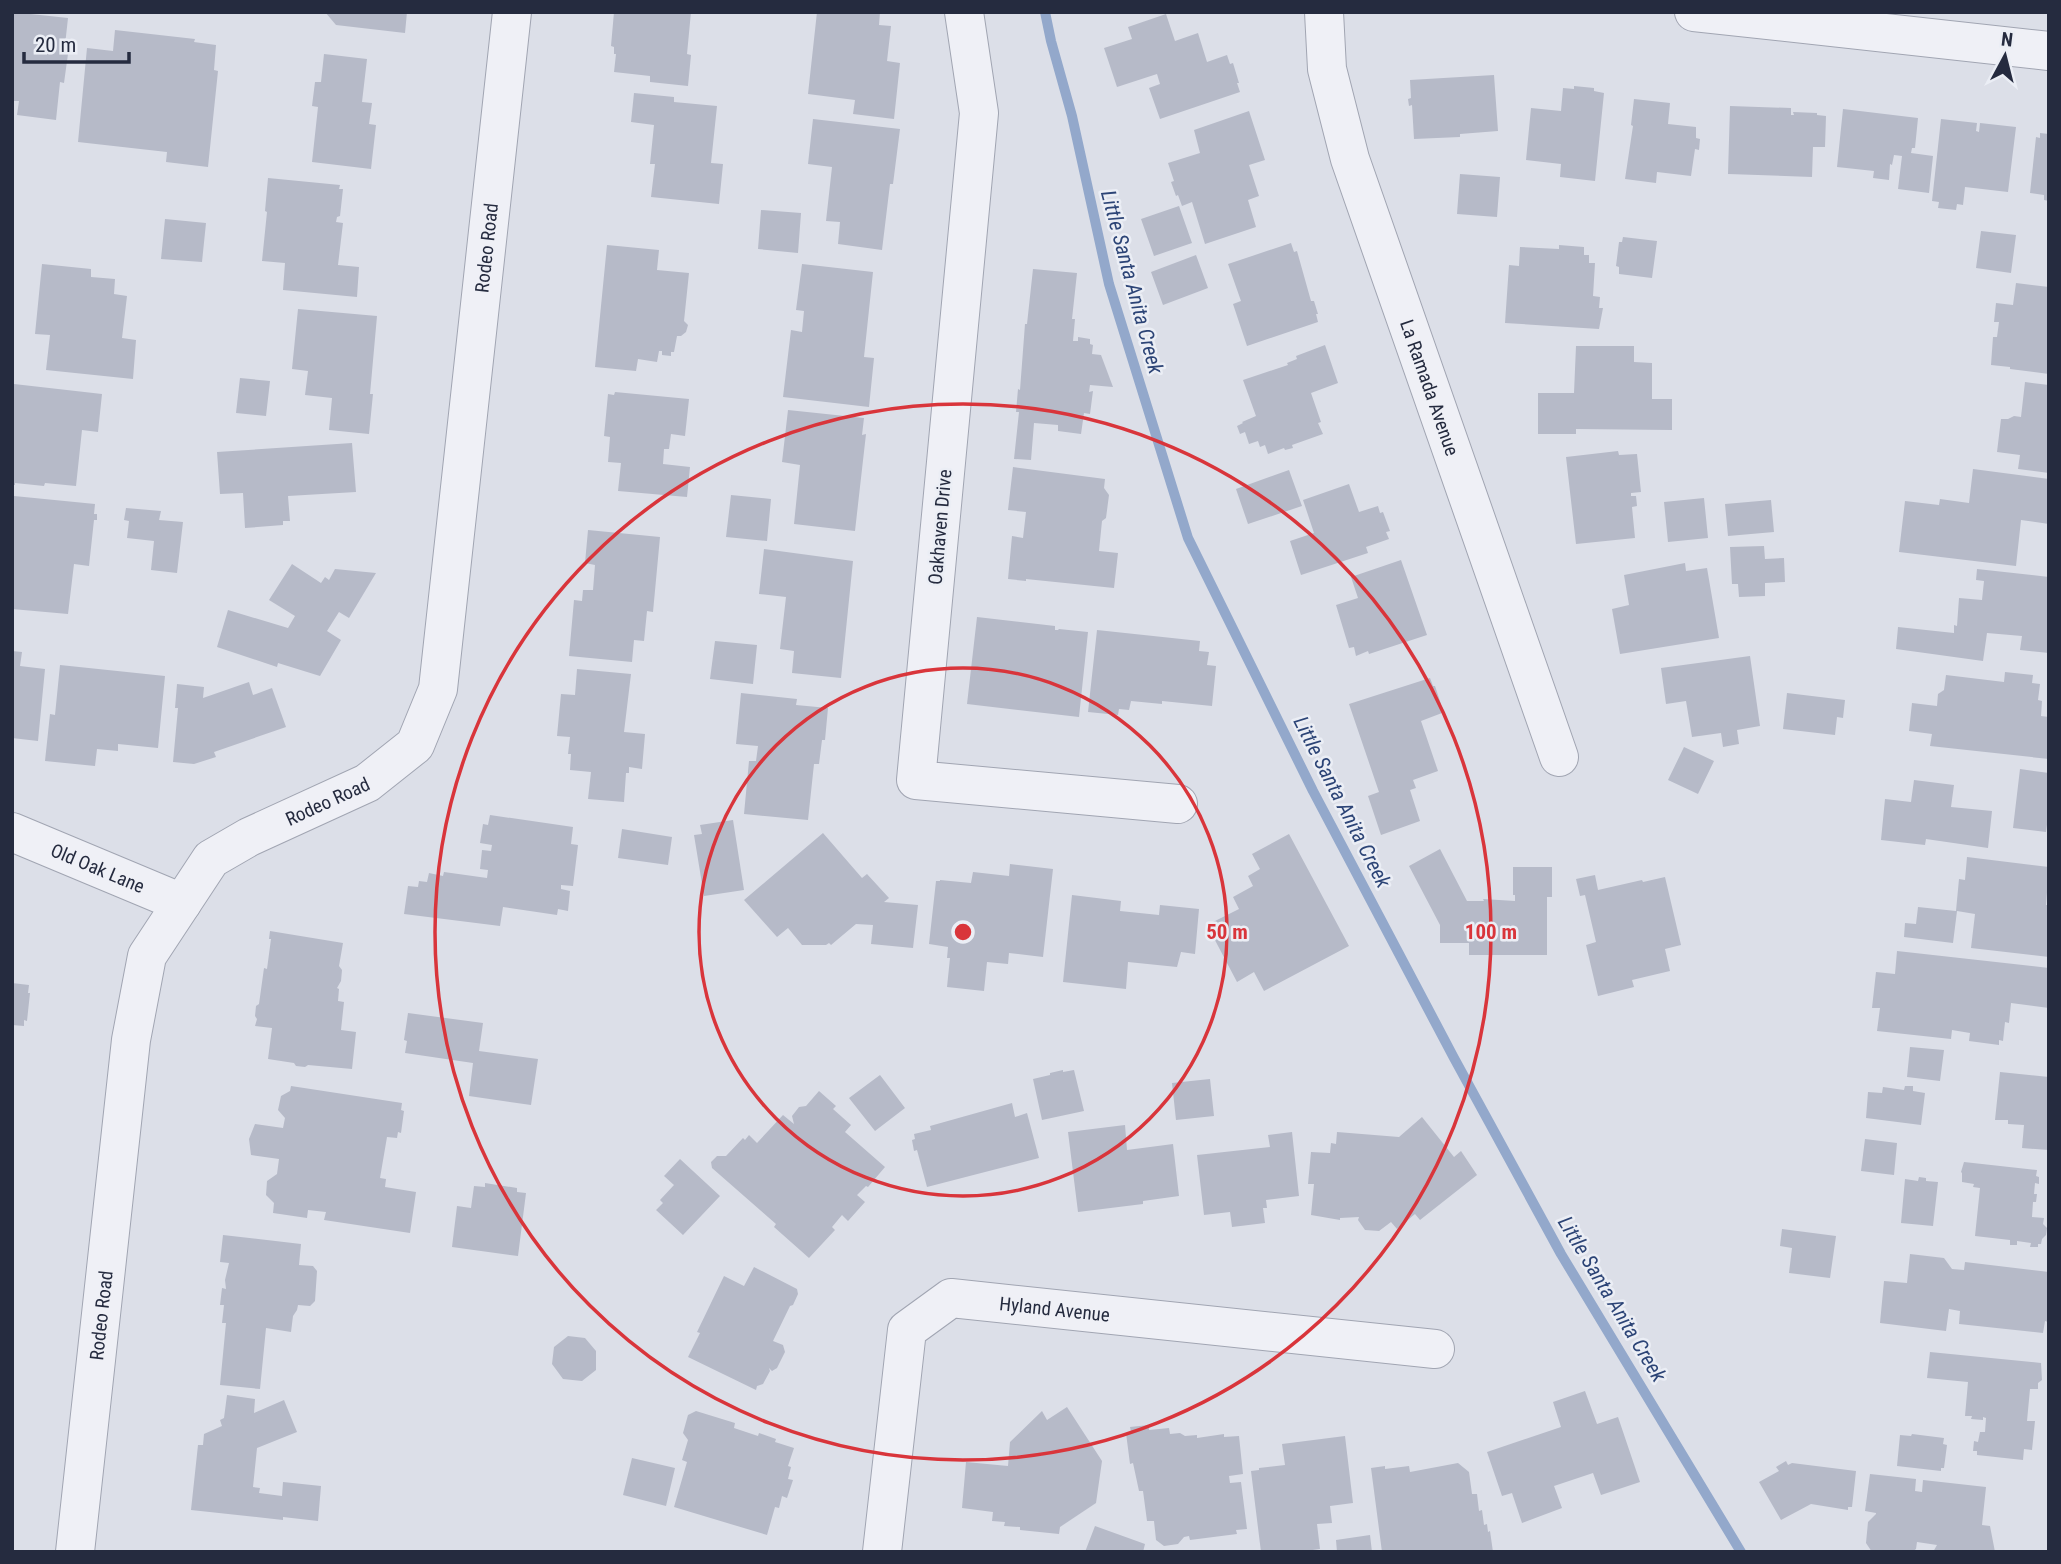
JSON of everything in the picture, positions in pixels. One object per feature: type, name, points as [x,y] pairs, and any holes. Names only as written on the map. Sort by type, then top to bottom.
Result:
[{"type":"street","name":"Rodeo Road","points":[[75,1552],[131,1041],[147,956],[211,859],[250,837],[368,783],[415,745],[438,689],[512,12]]},
{"type":"street","name":"Oakhaven Drive","points":[[964,12],[979,113],[916,780],[1178,804]]},
{"type":"street","name":"La Ramada Avenue","points":[[1324,12],[1327,68],[1350,159],[1559,757]]},
{"type":"street","points":[[1694,12],[2049,51]]},
{"type":"street","name":"Old Oak Lane","points":[[12,832],[182,903]]},
{"type":"street","name":"Hyland Avenue","points":[[882,1552],[907,1330],[951,1298],[1435,1349]]},
{"type":"building","points":[[12,12],[68,18],[64,54],[68,54],[64,83],[60,82],[56,120],[17,115],[19,101],[12,101]]},
{"type":"building","points":[[325,12],[407,12],[405,33],[336,25]]},
{"type":"building","points":[[614,12],[691,12],[687,54],[691,55],[688,86],[650,82],[650,76],[614,72],[616,54],[611,46]]},
{"type":"building","points":[[817,12],[880,12],[879,25],[891,26],[887,61],[900,63],[894,119],[853,114],[855,100],[808,94]]},
{"type":"building","points":[[1166,14],[1175,41],[1198,33],[1207,62],[1227,55],[1230,64],[1233,63],[1240,92],[1160,119],[1149,88],[1160,84],[1157,74],[1117,87],[1104,48],[1132,39],[1128,27]]},
{"type":"building","points":[[115,30],[195,39],[194,42],[216,45],[214,70],[218,71],[208,167],[166,162],[167,152],[78,142],[87,48],[113,51]]},
{"type":"building","points":[[324,54],[367,59],[362,102],[372,103],[369,124],[376,125],[371,169],[312,162],[318,107],[312,106],[315,82],[321,82]]},
{"type":"building","points":[[1494,75],[1498,131],[1460,134],[1460,137],[1414,139],[1412,105],[1409,106],[1408,99],[1411,98],[1410,80]]},
{"type":"building","points":[[1574,86],[1594,88],[1594,91],[1604,93],[1595,181],[1560,177],[1561,164],[1526,160],[1531,108],[1561,111],[1563,88],[1574,89]]},
{"type":"building","points":[[634,93],[674,97],[674,102],[717,106],[711,163],[723,164],[719,204],[651,197],[655,164],[650,164],[654,125],[631,122]]},
{"type":"building","points":[[1634,99],[1670,103],[1668,124],[1696,127],[1696,138],[1700,139],[1699,150],[1695,149],[1691,176],[1657,172],[1656,183],[1625,179]]},
{"type":"building","points":[[1730,106],[1791,108],[1791,115],[1794,115],[1793,112],[1826,116],[1825,147],[1813,147],[1812,177],[1728,174]]},
{"type":"building","points":[[1843,109],[1918,118],[1915,148],[1912,148],[1911,153],[1933,156],[1929,193],[1898,189],[1902,156],[1894,155],[1892,165],[1890,164],[1889,180],[1873,178],[1874,171],[1837,167]]},
{"type":"building","points":[[1249,111],[1265,160],[1249,165],[1259,196],[1248,200],[1256,227],[1205,244],[1192,202],[1182,206],[1178,195],[1176,196],[1168,163],[1200,153],[1194,130]]},
{"type":"building","points":[[813,119],[900,129],[882,250],[838,244],[840,222],[826,221],[832,167],[808,164]]},
{"type":"building","points":[[1941,119],[1977,123],[1976,131],[1979,132],[1980,123],[2016,127],[2008,192],[1965,187],[1963,205],[1957,204],[1956,210],[1938,208],[1939,202],[1932,201]]},
{"type":"building","points":[[2040,133],[2049,134],[2049,201],[2044,200],[2044,195],[2030,193],[2036,137],[2040,138]]},
{"type":"building","points":[[1460,174],[1500,177],[1497,217],[1457,214]]},
{"type":"building","points":[[268,178],[340,185],[339,189],[343,189],[340,216],[336,222],[343,223],[338,265],[359,267],[357,297],[283,290],[285,263],[262,261]]},
{"type":"building","points":[[1179,206],[1192,243],[1154,256],[1141,219]]},
{"type":"building","points":[[761,210],[801,213],[798,253],[758,249]]},
{"type":"building","points":[[165,219],[206,223],[202,262],[161,259]]},
{"type":"building","points":[[1981,231],[2016,235],[2011,273],[1976,268]]},
{"type":"building","points":[[1623,237],[1657,241],[1652,278],[1619,274],[1619,267],[1616,266],[1619,242],[1622,242]]},
{"type":"building","points":[[1291,243],[1294,252],[1297,251],[1311,301],[1314,301],[1318,314],[1318,322],[1247,346],[1233,304],[1241,301],[1228,264]]},
{"type":"building","points":[[607,245],[659,250],[657,270],[689,273],[684,321],[688,325],[686,332],[677,336],[671,356],[662,355],[662,351],[659,351],[657,362],[638,359],[636,371],[595,367]]},
{"type":"building","points":[[1559,245],[1584,247],[1584,255],[1589,255],[1589,263],[1595,263],[1593,296],[1600,297],[1599,308],[1603,308],[1599,329],[1505,323],[1509,265],[1519,266],[1520,247],[1559,249]]},
{"type":"building","points":[[1196,255],[1208,288],[1163,305],[1151,272]]},
{"type":"building","points":[[42,264],[91,269],[91,277],[115,279],[114,294],[127,296],[122,338],[136,340],[133,379],[46,370],[50,335],[35,334]]},
{"type":"building","points":[[802,264],[873,272],[864,357],[874,358],[869,407],[783,397],[791,330],[802,332],[804,311],[796,310]]},
{"type":"building","points":[[1033,269],[1077,273],[1072,319],[1075,319],[1073,341],[1078,341],[1078,337],[1090,339],[1090,344],[1093,345],[1092,354],[1101,355],[1113,387],[1090,385],[1089,392],[1093,391],[1090,414],[1084,413],[1081,434],[1058,431],[1058,425],[1034,423],[1031,460],[1014,459],[1019,412],[1016,412],[1018,389],[1020,390]]},
{"type":"building","points":[[2016,283],[2049,287],[2049,374],[1991,365],[1993,337],[1997,337],[1999,322],[1994,322],[1996,303],[2013,305]]},
{"type":"building","points":[[298,309],[377,316],[369,434],[329,430],[332,398],[305,395],[308,371],[292,369]]},
{"type":"building","points":[[1325,345],[1338,383],[1311,393],[1323,434],[1292,445],[1293,448],[1284,448],[1268,454],[1265,445],[1260,447],[1258,441],[1249,444],[1245,432],[1240,434],[1237,426],[1256,416],[1243,380],[1288,365],[1287,363],[1297,359],[1296,356]]},
{"type":"building","points":[[1576,346],[1634,346],[1634,362],[1652,363],[1652,399],[1672,399],[1672,430],[1576,429],[1576,434],[1538,434],[1538,393],[1574,393]]},
{"type":"building","points":[[240,378],[270,381],[266,416],[236,413]]},
{"type":"building","points":[[2025,382],[2049,385],[2049,473],[2018,469],[2020,455],[1997,452],[2001,419],[2021,417]]},
{"type":"building","points":[[14,384],[102,394],[98,432],[82,430],[76,486],[45,483],[44,486],[12,485]]},
{"type":"building","points":[[615,392],[689,399],[685,436],[671,434],[669,449],[664,449],[663,464],[690,467],[687,497],[618,491],[621,463],[608,462],[610,437],[604,436],[608,394],[614,395]]},
{"type":"building","points":[[788,410],[864,418],[862,435],[866,434],[855,531],[794,524],[800,465],[782,462]]},
{"type":"building","points":[[352,443],[356,492],[288,496],[290,521],[283,521],[283,525],[245,528],[243,493],[220,494],[217,452]]},
{"type":"building","points":[[1618,451],[1619,455],[1637,454],[1641,492],[1631,493],[1631,496],[1636,496],[1637,506],[1632,507],[1635,538],[1576,544],[1566,457]]},
{"type":"building","points":[[1013,467],[1105,479],[1104,488],[1109,495],[1106,518],[1102,521],[1099,551],[1118,553],[1114,588],[1008,579],[1012,536],[1023,538],[1026,512],[1008,510]]},
{"type":"building","points":[[1973,469],[2049,479],[2049,524],[2021,520],[2016,566],[1899,552],[1905,501],[1939,505],[1940,499],[1969,503]]},
{"type":"building","points":[[1289,470],[1302,506],[1248,524],[1236,489]]},
{"type":"building","points":[[1349,484],[1359,512],[1378,506],[1380,513],[1383,512],[1390,531],[1386,532],[1389,539],[1366,547],[1368,553],[1301,575],[1290,541],[1314,533],[1303,500]]},
{"type":"building","points":[[731,495],[771,499],[767,541],[726,537]]},
{"type":"building","points":[[14,496],[95,504],[94,514],[97,514],[97,520],[94,520],[89,566],[74,564],[68,614],[12,609]]},
{"type":"building","points":[[1704,498],[1708,538],[1668,542],[1664,502]]},
{"type":"building","points":[[1771,500],[1774,532],[1728,536],[1725,504]]},
{"type":"building","points":[[126,508],[161,511],[159,520],[183,522],[177,573],[151,570],[154,541],[127,538],[129,521],[124,520]]},
{"type":"building","points":[[588,530],[660,537],[653,612],[647,611],[644,641],[634,640],[632,662],[569,656],[574,600],[582,601],[583,590],[593,590],[595,565],[585,563]]},
{"type":"building","points":[[1764,546],[1765,559],[1784,558],[1785,582],[1765,583],[1765,596],[1739,597],[1738,584],[1732,584],[1730,547]]},
{"type":"building","points":[[764,549],[853,561],[841,678],[792,673],[794,651],[780,649],[786,597],[759,594]]},
{"type":"building","points":[[1401,560],[1427,635],[1356,656],[1354,647],[1349,648],[1336,605],[1358,598],[1351,577]]},
{"type":"building","points":[[1685,563],[1686,571],[1707,568],[1719,638],[1620,654],[1612,609],[1629,605],[1624,575]]},
{"type":"building","points":[[292,564],[321,583],[325,577],[329,580],[335,569],[376,573],[349,618],[339,612],[327,631],[341,640],[320,676],[278,663],[277,667],[217,647],[228,610],[288,628],[295,616],[269,600]]},
{"type":"building","points":[[1977,569],[2049,577],[2049,653],[2020,650],[2022,636],[1987,633],[1983,661],[1896,649],[1898,627],[1954,633],[1959,598],[1982,600],[1984,581],[1976,580]]},
{"type":"building","points":[[977,617],[1055,626],[1055,630],[1088,632],[1079,717],[967,704]]},
{"type":"building","points":[[1097,630],[1200,641],[1199,651],[1209,652],[1207,665],[1216,666],[1212,706],[1131,701],[1129,710],[1119,709],[1118,715],[1088,712]]},
{"type":"building","points":[[715,641],[757,645],[753,684],[710,679]]},
{"type":"building","points":[[12,651],[22,652],[20,666],[45,669],[38,741],[12,738]]},
{"type":"building","points":[[1750,656],[1760,726],[1737,730],[1739,744],[1723,747],[1721,733],[1692,737],[1686,701],[1666,704],[1661,668]]},
{"type":"building","points":[[60,665],[165,676],[158,748],[118,744],[118,751],[97,749],[95,766],[45,761],[50,714],[55,715]]},
{"type":"building","points":[[577,669],[631,674],[624,732],[645,734],[642,769],[629,767],[629,773],[626,773],[624,802],[588,799],[591,772],[570,770],[570,737],[557,736],[561,694],[575,695]]},
{"type":"building","points":[[2005,672],[2033,675],[2032,683],[2040,684],[2038,700],[2042,701],[2041,716],[2049,717],[2049,759],[1930,746],[1932,734],[1909,731],[1912,703],[1937,706],[1938,694],[1944,690],[1946,675],[2004,682]]},
{"type":"building","points":[[1430,678],[1435,686],[1442,713],[1421,721],[1438,771],[1413,780],[1416,788],[1410,790],[1420,821],[1381,835],[1368,796],[1379,792],[1349,704]]},
{"type":"building","points":[[249,682],[253,695],[272,688],[286,727],[214,752],[216,757],[194,764],[173,762],[178,708],[175,708],[177,684],[204,687],[203,698]]},
{"type":"building","points":[[741,693],[797,699],[796,705],[828,708],[825,740],[822,740],[819,764],[814,764],[808,820],[744,814],[749,761],[756,761],[758,746],[736,744]]},
{"type":"building","points":[[1787,693],[1845,700],[1843,718],[1837,717],[1835,735],[1783,729]]},
{"type":"building","points":[[1684,747],[1714,761],[1698,794],[1668,780]]},
{"type":"building","points":[[2020,769],[2049,773],[2046,832],[2013,828]]},
{"type":"building","points":[[1914,780],[1954,785],[1951,807],[1992,811],[1988,848],[1926,839],[1925,845],[1881,840],[1885,799],[1911,802]]},
{"type":"building","points":[[490,815],[573,827],[571,844],[578,845],[573,886],[561,885],[561,889],[570,891],[568,911],[558,909],[557,915],[503,907],[500,926],[404,914],[408,886],[418,887],[419,881],[427,882],[429,873],[443,876],[444,872],[487,878],[488,870],[480,869],[482,850],[491,851],[492,845],[480,843],[483,824],[488,825]]},
{"type":"building","points":[[733,820],[744,890],[704,896],[694,835],[702,834],[700,825]]},
{"type":"building","points":[[622,829],[672,837],[668,865],[618,858]]},
{"type":"building","points":[[823,833],[862,878],[867,874],[889,898],[884,902],[918,905],[913,948],[871,944],[873,925],[856,924],[831,945],[802,945],[788,928],[777,937],[744,900]]},
{"type":"building","points":[[1289,834],[1349,946],[1264,991],[1254,972],[1237,982],[1207,925],[1239,909],[1233,897],[1253,886],[1248,876],[1260,869],[1252,854]]},
{"type":"building","points":[[1440,849],[1467,901],[1515,901],[1513,867],[1552,867],[1552,897],[1547,897],[1547,955],[1469,955],[1469,943],[1440,943],[1440,925],[1409,866]]},
{"type":"building","points":[[1967,857],[2049,867],[2046,905],[2049,905],[2049,957],[1971,948],[1975,914],[1957,911],[1953,943],[1904,937],[1905,923],[1916,924],[1918,907],[1956,911],[1959,879],[1965,880]]},
{"type":"building","points":[[1010,864],[1053,869],[1043,957],[1009,953],[1008,964],[987,962],[984,991],[947,987],[950,958],[947,958],[948,947],[929,944],[936,881],[971,883],[973,872],[1009,876]]},
{"type":"building","points":[[1595,875],[1598,890],[1665,877],[1681,945],[1665,949],[1670,971],[1632,980],[1634,987],[1598,996],[1586,945],[1596,942],[1585,895],[1580,896],[1576,879]]},
{"type":"building","points":[[1072,895],[1121,901],[1120,911],[1159,915],[1160,905],[1199,909],[1195,954],[1181,952],[1177,967],[1128,962],[1126,989],[1063,982]]},
{"type":"building","points":[[270,931],[343,943],[339,966],[342,970],[341,981],[337,988],[338,1001],[344,1002],[341,1030],[356,1032],[352,1069],[296,1066],[294,1063],[268,1059],[272,1028],[255,1026],[255,1016],[264,968],[267,969]]},
{"type":"building","points":[[1897,951],[2049,968],[2049,1008],[2011,1003],[2009,1023],[2005,1022],[2003,1041],[1999,1040],[1999,1045],[1969,1041],[1970,1033],[1952,1030],[1951,1039],[1877,1031],[1880,1008],[1872,1008],[1876,972],[1895,974]]},
{"type":"building","points":[[12,983],[29,985],[27,1021],[24,1020],[24,1026],[12,1025]]},
{"type":"building","points":[[408,1013],[483,1023],[479,1051],[538,1059],[531,1105],[469,1096],[473,1063],[405,1053]]},
{"type":"building","points":[[1910,1047],[1944,1050],[1940,1081],[1907,1077]]},
{"type":"building","points":[[1063,1070],[1074,1070],[1084,1111],[1042,1120],[1033,1079]]},
{"type":"building","points":[[2000,1072],[2049,1077],[2049,1150],[2022,1148],[2024,1125],[2008,1124],[2008,1120],[1995,1120]]},
{"type":"building","points":[[880,1075],[905,1108],[875,1131],[849,1098]]},
{"type":"building","points":[[1210,1079],[1214,1116],[1176,1120],[1172,1083]]},
{"type":"building","points":[[291,1086],[402,1103],[401,1110],[404,1111],[401,1133],[398,1132],[397,1138],[387,1137],[380,1178],[386,1179],[385,1187],[416,1192],[410,1233],[324,1220],[326,1212],[308,1210],[307,1218],[273,1213],[274,1203],[266,1195],[267,1181],[277,1174],[279,1159],[251,1155],[249,1139],[255,1124],[283,1128],[285,1118],[278,1110],[281,1096],[290,1091]]},
{"type":"building","points":[[1905,1086],[1913,1086],[1913,1091],[1925,1093],[1921,1125],[1866,1118],[1868,1092],[1882,1093],[1883,1087],[1904,1090]]},
{"type":"building","points":[[819,1091],[836,1106],[833,1109],[851,1125],[845,1132],[885,1167],[868,1187],[857,1195],[865,1202],[848,1221],[842,1215],[832,1227],[835,1230],[809,1258],[774,1227],[776,1224],[712,1168],[711,1162],[717,1156],[726,1156],[749,1135],[757,1143],[783,1115],[794,1124],[792,1116],[799,1107],[806,1106]]},
{"type":"building","points":[[1012,1103],[1015,1117],[1027,1113],[1039,1158],[927,1187],[917,1150],[914,1151],[914,1134],[931,1130],[930,1126]]},
{"type":"building","points":[[1422,1117],[1454,1157],[1461,1151],[1477,1175],[1420,1220],[1415,1214],[1397,1229],[1391,1222],[1379,1231],[1365,1230],[1358,1220],[1359,1217],[1340,1220],[1311,1215],[1314,1184],[1308,1184],[1311,1152],[1330,1153],[1331,1143],[1336,1144],[1337,1132],[1399,1137]]},
{"type":"building","points":[[1125,1125],[1127,1150],[1173,1144],[1179,1196],[1143,1201],[1143,1204],[1078,1212],[1068,1132]]},
{"type":"building","points":[[1292,1132],[1299,1196],[1266,1200],[1267,1208],[1263,1208],[1265,1223],[1232,1227],[1230,1212],[1204,1215],[1197,1155],[1270,1147],[1268,1135]]},
{"type":"building","points":[[1865,1139],[1897,1143],[1894,1175],[1861,1171]]},
{"type":"building","points":[[680,1159],[720,1196],[683,1235],[656,1210],[663,1203],[660,1200],[674,1185],[664,1176]]},
{"type":"building","points":[[1964,1162],[2037,1170],[2039,1184],[2035,1183],[2034,1194],[2037,1194],[2036,1202],[2033,1202],[2032,1217],[2044,1218],[2043,1224],[2047,1228],[2038,1247],[2030,1247],[2031,1243],[2017,1241],[2017,1245],[2010,1245],[2010,1240],[1975,1236],[1980,1188],[1962,1182]]},
{"type":"building","points":[[1919,1177],[1938,1182],[1933,1226],[1901,1223],[1905,1179],[1918,1181]]},
{"type":"building","points":[[485,1183],[517,1188],[517,1192],[526,1193],[518,1256],[452,1247],[457,1206],[471,1208],[474,1186],[485,1187]]},
{"type":"building","points":[[1782,1229],[1836,1236],[1830,1278],[1789,1273],[1792,1248],[1780,1246]]},
{"type":"building","points":[[223,1235],[301,1244],[299,1265],[313,1266],[317,1271],[315,1301],[310,1306],[298,1305],[291,1332],[266,1328],[260,1389],[220,1385],[226,1323],[222,1323],[224,1305],[220,1305],[222,1288],[226,1289],[229,1263],[220,1262]]},
{"type":"building","points":[[1910,1254],[1944,1258],[1952,1269],[1964,1270],[1965,1262],[2049,1272],[2049,1317],[2048,1322],[2045,1321],[2043,1333],[1959,1324],[1960,1311],[1949,1309],[1946,1331],[1880,1323],[1884,1281],[1907,1283]]},
{"type":"building","points":[[754,1267],[797,1289],[798,1294],[773,1341],[783,1345],[785,1352],[777,1368],[772,1371],[769,1368],[763,1384],[757,1386],[756,1390],[688,1357],[724,1276],[744,1286]]},
{"type":"building","points":[[568,1336],[585,1338],[596,1351],[596,1370],[582,1381],[563,1379],[552,1364],[554,1347]]},
{"type":"building","points":[[1930,1352],[2041,1363],[2042,1380],[2038,1383],[2038,1389],[2030,1389],[2027,1421],[2035,1421],[2032,1450],[2024,1449],[2023,1460],[1977,1455],[1977,1451],[1973,1451],[1974,1441],[1978,1442],[1980,1432],[1985,1432],[1986,1418],[1971,1419],[1972,1416],[1965,1416],[1968,1382],[1927,1378]]},
{"type":"building","points":[[1585,1391],[1597,1424],[1618,1417],[1640,1482],[1601,1495],[1593,1473],[1554,1486],[1562,1508],[1522,1523],[1512,1493],[1502,1496],[1487,1452],[1561,1427],[1553,1402]]},
{"type":"building","points":[[227,1395],[255,1399],[254,1413],[284,1400],[297,1432],[257,1448],[253,1487],[260,1488],[259,1493],[282,1496],[283,1482],[321,1486],[318,1521],[191,1510],[198,1445],[203,1445],[204,1434],[222,1426],[220,1420],[224,1418]]},
{"type":"building","points":[[1067,1407],[1102,1461],[1096,1503],[1060,1527],[1059,1534],[1004,1526],[1005,1522],[992,1521],[993,1512],[962,1508],[966,1462],[1008,1466],[1010,1442],[1042,1411],[1047,1420]]},
{"type":"building","points":[[696,1411],[735,1423],[734,1428],[758,1436],[759,1433],[794,1448],[788,1466],[791,1467],[788,1479],[793,1480],[787,1498],[782,1496],[779,1508],[775,1507],[767,1535],[674,1507],[687,1462],[682,1460],[688,1440],[683,1433],[688,1415]]},
{"type":"building","points":[[1149,1425],[1149,1430],[1169,1428],[1170,1434],[1197,1435],[1197,1438],[1224,1434],[1224,1437],[1239,1436],[1243,1474],[1229,1476],[1230,1483],[1241,1482],[1247,1529],[1236,1530],[1237,1534],[1190,1540],[1189,1536],[1184,1537],[1178,1544],[1164,1546],[1156,1540],[1154,1521],[1147,1521],[1143,1491],[1139,1491],[1133,1463],[1130,1464],[1126,1433],[1131,1432],[1130,1427]]},
{"type":"building","points":[[1900,1435],[1944,1438],[1943,1444],[1947,1445],[1944,1468],[1941,1468],[1941,1471],[1897,1466]]},
{"type":"building","points":[[1345,1436],[1353,1503],[1330,1506],[1332,1523],[1317,1524],[1320,1549],[1261,1552],[1251,1471],[1285,1465],[1282,1444]]},
{"type":"building","points":[[632,1458],[675,1468],[666,1506],[623,1495]]},
{"type":"building","points":[[1786,1461],[1788,1465],[1792,1463],[1856,1471],[1852,1507],[1848,1507],[1848,1510],[1811,1504],[1781,1520],[1759,1482],[1779,1471],[1776,1467]]},
{"type":"building","points":[[1458,1463],[1469,1472],[1472,1494],[1477,1494],[1479,1511],[1482,1510],[1484,1525],[1487,1524],[1488,1532],[1490,1531],[1493,1552],[1382,1552],[1371,1468],[1409,1466],[1410,1472]]},
{"type":"building","points":[[1870,1474],[1916,1479],[1915,1491],[1922,1492],[1923,1480],[1986,1487],[1982,1525],[1990,1526],[1995,1552],[1933,1552],[1937,1545],[1917,1542],[1916,1549],[1912,1552],[1872,1552],[1866,1543],[1868,1522],[1876,1513],[1865,1511]]},
{"type":"building","points":[[1095,1526],[1145,1544],[1143,1552],[1085,1552]]},
{"type":"building","points":[[1370,1535],[1372,1552],[1337,1552],[1336,1540]]},
{"type":"waterway","name":"Little Santa Anita Creek","points":[[1045,12],[1072,116],[1109,284],[1188,538],[1313,791],[1454,1058],[1561,1254],[1741,1552]]}]
